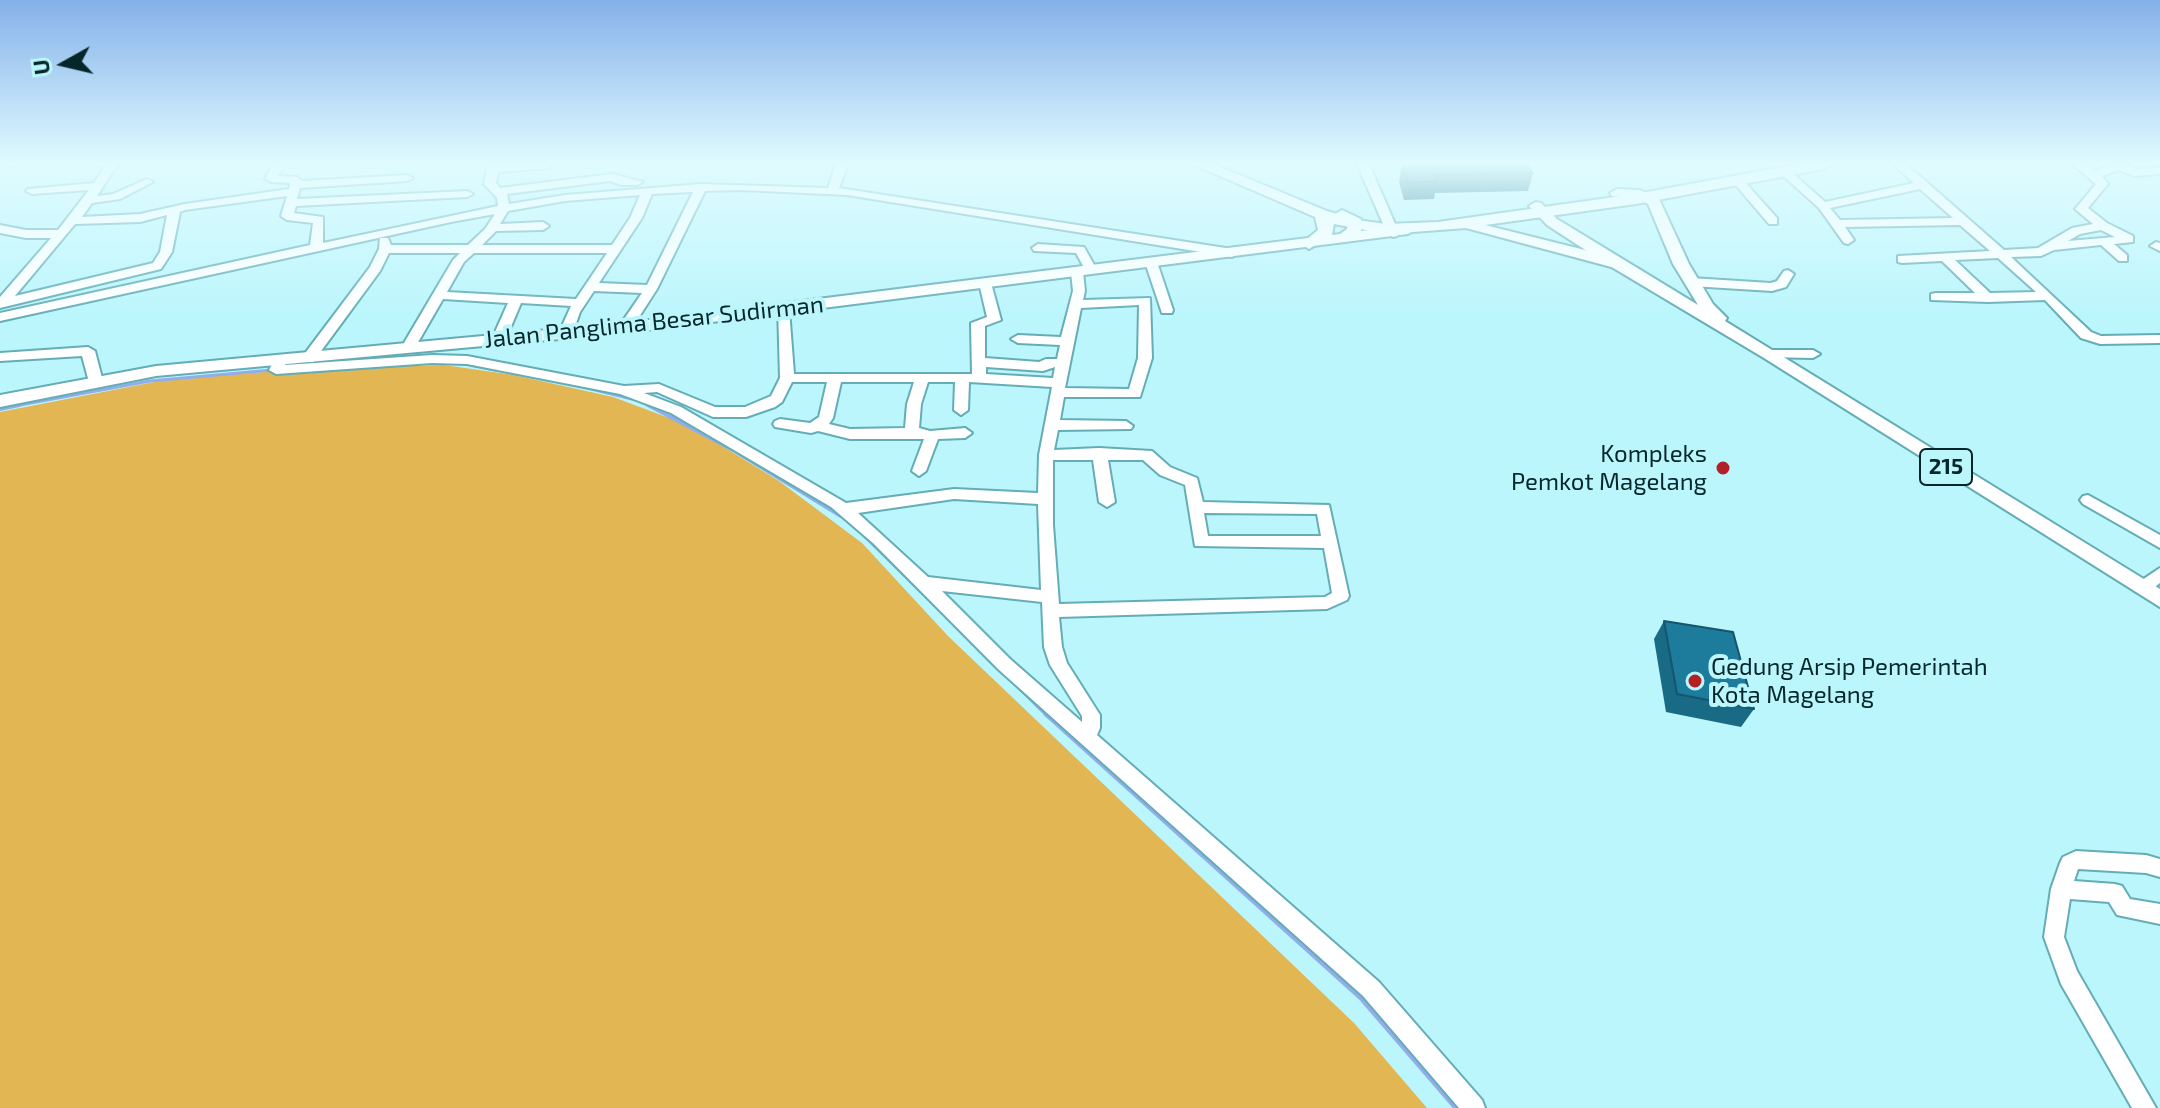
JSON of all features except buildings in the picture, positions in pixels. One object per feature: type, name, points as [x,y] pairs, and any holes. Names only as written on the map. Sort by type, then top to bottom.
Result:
[{"type":"highway","points":[[1309,244],[1327,229],[1322,216]]},
{"type":"highway","points":[[1325,216],[1347,226],[1388,227],[1460,224],[1504,216]]},
{"type":"highway","points":[[1326,216],[1347,226]]},
{"type":"highway","points":[[1412,226],[1489,216]]},
{"type":"highway","name":"215","points":[[1460,224],[1615,263]]},
{"type":"main road","name":"215","points":[[1548,216],[1615,263],[1770,354],[2160,599]]},
{"type":"main road","name":"215","points":[[1660,216],[1707,307],[1734,332]]},
{"type":"main road","name":"Jalan Panglima Besar Sudirman","points":[[0,401],[156,371],[565,335],[1309,244],[1347,226]]},
{"type":"main road","points":[[1674,299],[1691,298],[1694,286]]},
{"type":"street","points":[[1,308],[76,216]]},
{"type":"street","points":[[72,221],[148,216]]},
{"type":"street","points":[[1,308],[157,266],[166,252],[173,216]]},
{"type":"street","points":[[288,216],[311,216],[319,220],[316,247]]},
{"type":"street","points":[[1,308],[469,216]]},
{"type":"street","points":[[408,348],[470,247],[492,228],[500,216]]},
{"type":"street","points":[[565,335],[580,303],[637,216]]},
{"type":"street","points":[[625,328],[651,289],[687,216]]},
{"type":"street","points":[[991,216],[1232,253]]},
{"type":"street","points":[[1384,216],[1388,227]]},
{"type":"street","points":[[1768,216],[1773,221]]},
{"type":"street","points":[[1831,216],[1848,240]]},
{"type":"street","points":[[1958,216],[2093,339],[2160,339]]},
{"type":"street","points":[[2054,245],[2129,239],[2090,216]]},
{"type":"street","points":[[1837,224],[1964,221]]},
{"type":"street","points":[[492,228],[543,226]]},
{"type":"street","points":[[1902,259],[1947,259],[2043,251],[2076,231],[2103,226]]},
{"type":"street","points":[[0,229],[26,234],[60,234]]},
{"type":"street","points":[[308,359],[363,287],[385,249],[383,232]]},
{"type":"street","points":[[2105,243],[2123,258]]},
{"type":"street","points":[[1038,248],[1080,250],[1084,271],[1051,425],[1044,499],[1053,647],[1059,665],[1091,715],[1091,728],[1085,737]]},
{"type":"street","points":[[385,249],[614,249]]},
{"type":"street","points":[[1947,259],[1988,298]]},
{"type":"street","points":[[1151,262],[1167,310]]},
{"type":"street","points":[[1694,286],[1772,287],[1782,284],[1788,274]]},
{"type":"street","points":[[979,378],[978,323],[994,320],[985,283]]},
{"type":"street","points":[[592,287],[651,289]]},
{"type":"street","points":[[439,295],[580,303]]},
{"type":"street","points":[[1936,297],[2048,296]]},
{"type":"street","points":[[498,341],[516,300]]},
{"type":"street","points":[[787,378],[979,378],[1137,394],[1145,358],[1145,301],[1076,304]]},
{"type":"street","points":[[623,390],[659,388],[713,412],[761,409],[777,399],[787,378],[783,309]]},
{"type":"street","points":[[1018,339],[1067,341]]},
{"type":"street","points":[[0,357],[88,351],[96,382]]},
{"type":"street","points":[[1770,354],[1813,354]]},
{"type":"street","points":[[280,361],[276,370],[432,359],[467,360],[623,390],[686,416],[844,509],[1004,664],[1371,989],[1474,1108]]},
{"type":"street","points":[[979,362],[1043,367],[1046,363],[1063,363]]},
{"type":"street","points":[[914,433],[914,404],[922,378]]},
{"type":"street","points":[[961,410],[962,378]]},
{"type":"street","points":[[818,426],[826,418],[835,379]]},
{"type":"street","points":[[780,424],[818,426],[850,434],[965,433]]},
{"type":"street","points":[[1051,425],[1126,426]]},
{"type":"street","points":[[919,471],[931,435]]},
{"type":"street","points":[[1099,453],[1107,502]]},
{"type":"street","points":[[1046,455],[1147,455],[1169,473],[1192,482],[1201,542],[1331,542]]},
{"type":"street","points":[[844,509],[954,494],[1044,499]]},
{"type":"street","points":[[2088,500],[2160,542]]},
{"type":"street","points":[[922,583],[1049,604],[1327,603],[1341,596],[1324,509],[1195,507]]},
{"type":"street","points":[[2142,588],[2160,574]]},
{"type":"street","points":[[2145,1108],[2058,953],[2054,937],[2061,889],[2073,861],[2146,864],[2160,868]]},
{"type":"street","points":[[2061,889],[2115,893],[2124,908],[2160,914]]},
{"type":"shaded area","points":[[444,365],[514,375],[613,397],[688,425],[779,481],[862,543],[948,636],[1354,1023],[1427,1108],[0,1108],[0,412],[175,378],[311,369]]},
{"type":"waterway","points":[[461,363],[495,370]]},
{"type":"waterway","points":[[13,406],[150,381],[272,370]]},
{"type":"waterway","points":[[567,383],[651,406]]},
{"type":"waterway","points":[[13,406],[19,405]]},
{"type":"waterway","points":[[0,409],[13,406]]},
{"type":"waterway","points":[[9,407],[13,406]]},
{"type":"waterway","points":[[651,406],[735,451],[841,516]]},
{"type":"waterway","points":[[866,537],[1048,716]]},
{"type":"waterway","points":[[1046,714],[1362,999],[1456,1108]]},
{"type":"place","name":"Kompleks Pemkot Magelang","points":[[1723,468]]},
{"type":"place","name":"Gedung Arsip Pemerintah Kota Magelang","points":[[1695,681]]}]
